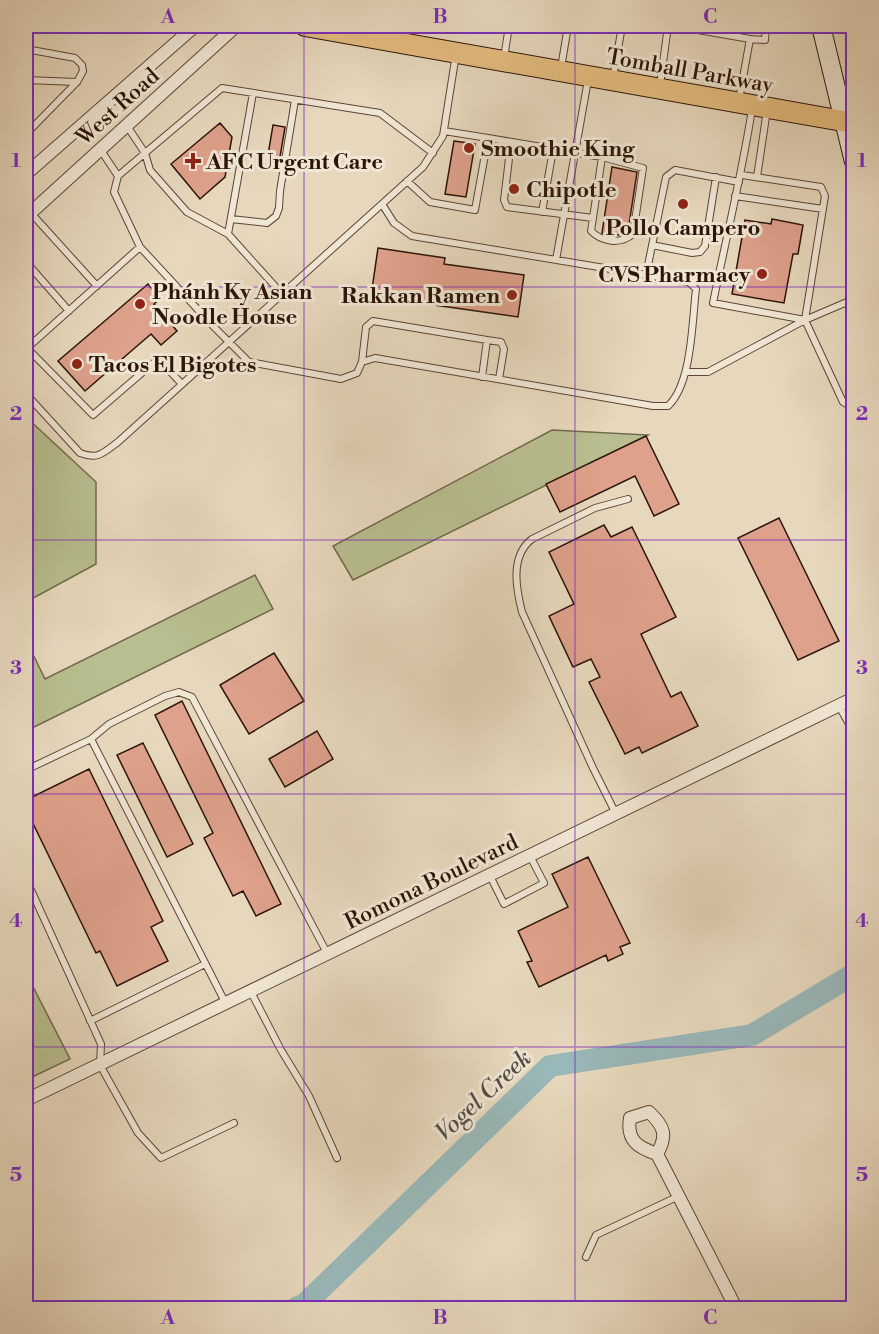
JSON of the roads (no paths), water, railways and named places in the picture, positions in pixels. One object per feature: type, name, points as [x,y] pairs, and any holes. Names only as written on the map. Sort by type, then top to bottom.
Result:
[{"type":"main road","name":"Tomball Parkway","points":[[305,26],[349,30],[456,54],[848,122]]},
{"type":"main road","points":[[821,26],[848,122],[854,162]]},
{"type":"main road","points":[[852,26],[854,30]]},
{"type":"street","name":"West Road","points":[[26,174],[195,26]]},
{"type":"street","name":"West Road","points":[[28,215],[236,26]]},
{"type":"street","name":"Romona Boulevard","points":[[26,1097],[100,1065],[854,698]]},
{"type":"street","points":[[657,1154],[736,1308]]},
{"type":"lane","points":[[504,62],[509,26]]},
{"type":"lane","points":[[561,72],[567,26]]},
{"type":"lane","points":[[613,81],[622,26]]},
{"type":"lane","points":[[660,89],[668,26]]},
{"type":"lane","points":[[675,26],[765,40],[766,26]]},
{"type":"lane","points":[[748,39],[750,39],[758,177]]},
{"type":"lane","points":[[26,49],[75,58],[82,65],[83,71],[76,82],[26,134]]},
{"type":"lane","points":[[26,394],[80,453],[91,457],[102,454],[118,442],[423,167],[444,131],[456,54]]},
{"type":"lane","points":[[556,260],[589,77]]},
{"type":"lane","points":[[26,80],[76,82]]},
{"type":"lane","points":[[433,153],[380,113],[222,88],[118,176],[114,192],[140,247],[249,362],[341,379],[357,373],[362,362],[366,327],[373,321],[501,342],[504,348],[498,380]]},
{"type":"lane","points":[[228,234],[253,93]]},
{"type":"lane","points":[[231,219],[267,223],[276,216],[295,100]]},
{"type":"lane","points":[[753,105],[713,303],[805,320]]},
{"type":"lane","points":[[126,125],[145,153],[150,170],[187,212],[228,234],[282,294]]},
{"type":"lane","points":[[444,131],[602,157],[643,168],[633,234],[625,241],[597,237],[591,231],[602,157]]},
{"type":"lane","points":[[407,181],[430,202],[475,210],[488,138]]},
{"type":"lane","points":[[511,142],[504,200],[507,207],[592,218]]},
{"type":"lane","points":[[100,149],[118,176]]},
{"type":"lane","points":[[542,212],[553,150]]},
{"type":"lane","points":[[646,274],[666,177],[675,170],[716,177],[758,177],[821,187],[825,196],[824,209],[805,320],[843,402],[854,408]]},
{"type":"lane","points":[[652,245],[692,253],[700,252],[705,246],[716,177]]},
{"type":"lane","points":[[735,195],[824,209]]},
{"type":"lane","points":[[362,362],[375,358],[653,406],[668,406],[677,398],[686,372],[696,289],[689,282],[412,236],[394,223],[382,204]]},
{"type":"lane","points":[[28,215],[97,286]]},
{"type":"lane","points":[[140,247],[26,349],[93,415],[158,359],[182,384]]},
{"type":"lane","points":[[26,262],[69,311]]},
{"type":"lane","points":[[686,372],[708,372],[805,320],[854,299]]},
{"type":"lane","points":[[482,377],[487,340]]},
{"type":"lane","points":[[616,814],[522,612],[517,593],[517,577],[518,560],[524,545],[531,539],[595,508],[628,499]]},
{"type":"lane","points":[[26,770],[91,739],[109,724],[165,696],[179,692],[192,697],[328,954]]},
{"type":"lane","points":[[839,705],[854,733]]},
{"type":"lane","points":[[91,739],[226,1004]]},
{"type":"lane","points":[[490,876],[504,904],[544,883],[530,856]]},
{"type":"lane","points":[[26,879],[101,1044],[100,1065],[138,1133],[161,1158],[234,1123]]},
{"type":"lane","points":[[90,1021],[206,964]]},
{"type":"lane","points":[[251,992],[281,1050],[309,1096],[337,1158]]},
{"type":"lane","points":[[26,1048],[26,1061]]},
{"type":"lane","points":[[586,1257],[596,1235],[679,1196]]},
{"type":"waterway","name":"Vogel Creek","points":[[296,1308],[305,1304],[550,1066],[752,1035],[854,974]]},
{"type":"place","name":"Smoothie King","points":[[469,148]]},
{"type":"place","name":"AFC Urgent Care","points":[[193,161]]},
{"type":"place","name":"Chipotle","points":[[514,189]]},
{"type":"place","name":"Pollo Campero","points":[[683,204]]},
{"type":"place","name":"CVS Pharmacy","points":[[762,274]]},
{"type":"place","name":"Rakkan Ramen","points":[[512,295]]},
{"type":"place","name":"Phánh Ky Asian Noodle House","points":[[140,304]]},
{"type":"place","name":"Tacos El Bigotes","points":[[77,364]]}]
